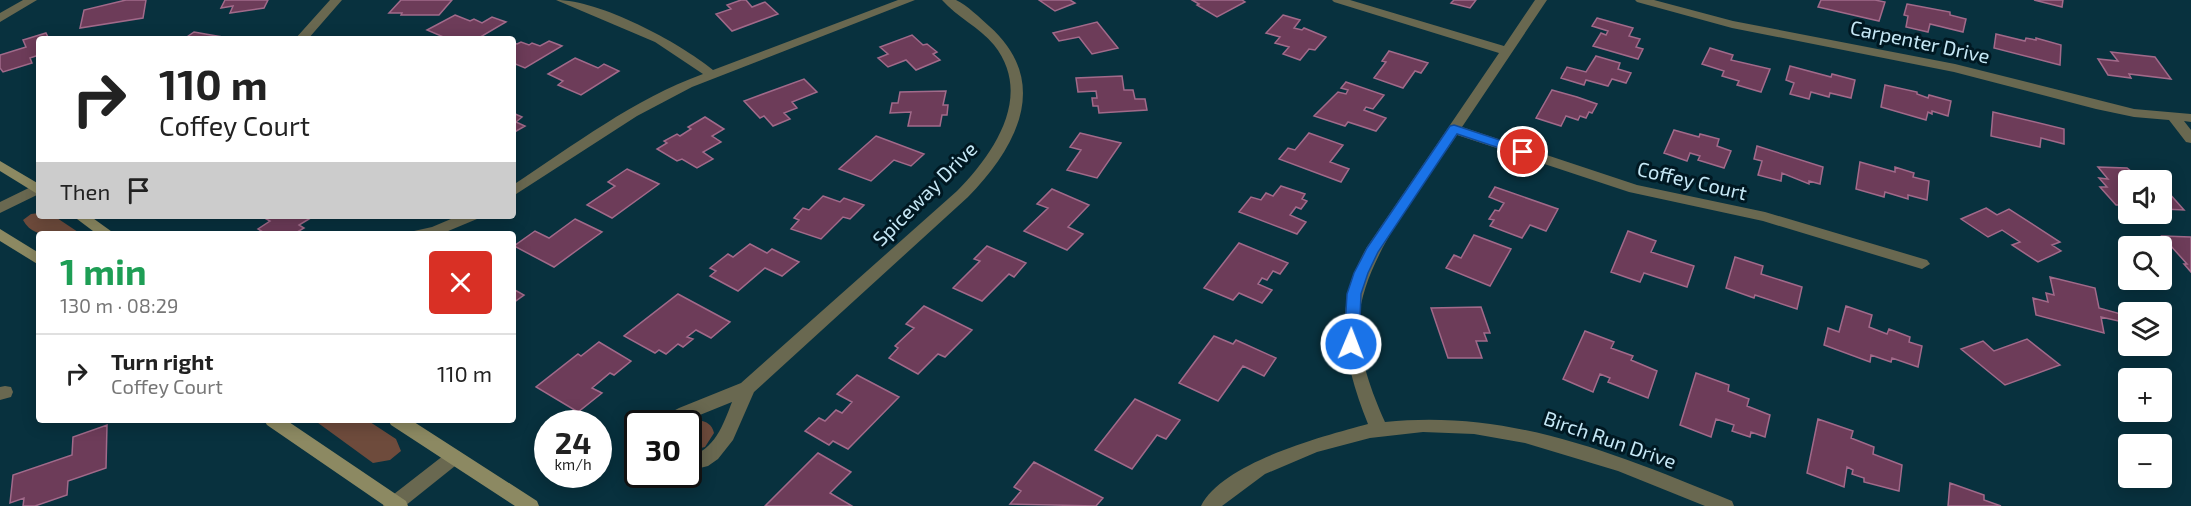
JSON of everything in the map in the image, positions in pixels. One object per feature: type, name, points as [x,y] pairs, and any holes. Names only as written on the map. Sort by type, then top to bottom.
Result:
[{"type":"main road","points":[[0,165],[36,188]]},
{"type":"main road","points":[[85,219],[103,231]]},
{"type":"main road","points":[[0,234],[36,258]]},
{"type":"main road","points":[[277,423],[395,505]]},
{"type":"main road","points":[[402,423],[530,506]]},
{"type":"street","points":[[0,6],[21,0]]},
{"type":"street","points":[[0,18],[31,0]]},
{"type":"street","points":[[304,36],[336,0]]},
{"type":"street","points":[[562,0],[664,41],[689,55],[711,74]]},
{"type":"street","points":[[516,189],[632,113],[711,74],[909,0]]},
{"type":"street","name":"Spiceway Drive","points":[[688,410],[716,402],[747,388],[989,165],[1006,137],[1016,107],[1017,90],[1012,66],[998,42],[987,30],[948,0]]},
{"type":"street","points":[[1338,0],[1506,51]]},
{"type":"street","points":[[1379,430],[1357,373],[1351,344],[1354,294],[1361,273],[1372,251],[1541,0]]},
{"type":"street","name":"Carpenter Drive","points":[[1641,0],[1732,24],[1943,65],[2096,105],[2174,118],[2191,118]]},
{"type":"street","points":[[2174,118],[2191,139]]},
{"type":"street","name":"Coffey Court","points":[[1454,129],[1634,189],[1765,217],[1922,264]]},
{"type":"street","points":[[0,208],[36,190]]},
{"type":"street","points":[[431,231],[466,219]]},
{"type":"street","points":[[452,231],[469,219]]},
{"type":"street","name":"Spiceway Drive","points":[[702,461],[718,451],[728,435],[737,406],[747,388]]},
{"type":"street","name":"Birch Run Drive","points":[[1210,506],[1240,481],[1273,460],[1335,438],[1379,430],[1436,426],[1494,429],[1528,435],[1619,462],[1725,506]]},
{"type":"street","points":[[395,505],[454,457]]},
{"type":"shaded area","points":[[36,213],[36,219],[58,219],[76,231],[36,232],[28,227],[23,220]]},
{"type":"shaded area","points":[[702,421],[709,424],[714,433],[705,447],[702,448]]},
{"type":"shaded area","points":[[318,423],[372,423],[396,439],[401,451],[390,460],[373,463]]},
{"type":"building","points":[[126,0],[146,0],[143,18],[80,28],[84,10]]},
{"type":"building","points":[[225,0],[268,0],[264,8],[230,13],[233,6],[221,8]]},
{"type":"building","points":[[401,0],[452,0],[439,15],[389,13]]},
{"type":"building","points":[[746,0],[752,7],[765,2],[778,14],[732,31],[716,14],[731,9],[727,5]]},
{"type":"building","points":[[1039,0],[1070,0],[1075,3],[1055,11]]},
{"type":"building","points":[[1192,0],[1242,0],[1245,2],[1217,17]]},
{"type":"building","points":[[1454,0],[1476,0],[1470,8],[1451,3]]},
{"type":"building","points":[[1821,0],[1885,2],[1879,21],[1818,7]]},
{"type":"building","points":[[2034,0],[2063,0],[2062,7]]},
{"type":"building","points":[[1907,4],[1950,12],[1950,15],[1966,19],[1963,32],[1930,24],[1928,32],[1906,27],[1908,16],[1904,15]]},
{"type":"building","points":[[455,15],[482,23],[492,17],[506,22],[482,36],[441,36],[427,30]]},
{"type":"building","points":[[1283,15],[1300,20],[1294,28],[1302,30],[1304,28],[1326,37],[1315,50],[1309,49],[1300,60],[1283,54],[1289,47],[1275,43],[1280,37],[1266,33]]},
{"type":"building","points":[[1597,18],[1633,28],[1629,36],[1640,39],[1636,47],[1643,49],[1638,59],[1593,46],[1601,33],[1606,35],[1608,31],[1592,26]]},
{"type":"building","points":[[1097,22],[1118,48],[1092,54],[1079,37],[1059,41],[1053,33]]},
{"type":"building","points":[[194,32],[217,36],[188,36]]},
{"type":"building","points":[[1996,34],[2025,41],[2026,38],[2036,40],[2036,38],[2061,45],[2060,65],[1994,48]]},
{"type":"building","points":[[912,35],[923,45],[927,44],[937,52],[933,54],[940,60],[916,70],[906,60],[888,67],[878,58],[888,54],[880,47]]},
{"type":"building","points":[[36,36],[36,56],[30,58],[32,63],[3,72],[0,68],[0,55],[26,47],[23,40]]},
{"type":"building","points":[[549,41],[562,46],[525,68],[516,64],[516,44],[521,42],[529,45],[532,43],[540,46]]},
{"type":"building","points":[[1710,48],[1733,55],[1731,60],[1770,69],[1761,92],[1737,85],[1739,81],[1722,76],[1724,71],[1702,64]]},
{"type":"building","points":[[1389,51],[1428,63],[1421,73],[1415,71],[1403,88],[1374,78],[1386,62],[1382,61]]},
{"type":"building","points":[[2111,52],[2155,57],[2171,79],[2129,74],[2131,78],[2108,75],[2098,59],[2118,61]]},
{"type":"building","points":[[1596,56],[1620,63],[1618,69],[1631,73],[1626,83],[1612,79],[1608,86],[1586,80],[1584,85],[1561,78],[1567,67],[1586,72]]},
{"type":"building","points":[[575,58],[598,68],[604,64],[619,71],[581,95],[558,85],[563,81],[548,74]]},
{"type":"building","points":[[1790,66],[1831,77],[1832,74],[1855,80],[1851,98],[1830,93],[1829,97],[1811,92],[1809,99],[1790,94],[1794,83],[1786,80]]},
{"type":"building","points":[[1122,76],[1124,90],[1133,90],[1135,99],[1145,99],[1147,110],[1099,113],[1098,106],[1093,106],[1092,98],[1097,98],[1096,91],[1078,92],[1076,78]]},
{"type":"building","points":[[804,79],[817,92],[792,102],[797,108],[784,113],[790,119],[773,126],[764,116],[760,118],[744,101]]},
{"type":"building","points":[[1346,82],[1384,95],[1373,109],[1366,107],[1364,110],[1386,118],[1376,131],[1348,122],[1345,126],[1314,116],[1338,92],[1346,94],[1348,90],[1341,88]]},
{"type":"building","points":[[1885,85],[1917,92],[1928,98],[1929,95],[1951,101],[1948,116],[1932,111],[1932,114],[1928,112],[1926,120],[1881,107]]},
{"type":"building","points":[[1552,90],[1597,104],[1586,118],[1580,116],[1578,120],[1566,116],[1561,126],[1536,118]]},
{"type":"building","points":[[946,91],[943,105],[948,105],[947,115],[942,115],[940,126],[908,126],[911,112],[890,113],[892,103],[898,103],[900,92]]},
{"type":"building","points":[[1993,112],[2064,129],[2064,144],[2041,138],[2040,147],[1991,136]]},
{"type":"building","points":[[516,114],[522,117],[516,122]]},
{"type":"building","points":[[705,117],[724,129],[712,136],[721,142],[703,152],[713,159],[697,168],[682,159],[677,161],[657,149],[667,143],[664,141],[677,134],[680,136],[691,129],[688,127]]},
{"type":"building","points":[[516,122],[525,126],[516,131]]},
{"type":"building","points":[[1674,130],[1699,137],[1700,134],[1719,139],[1717,146],[1731,151],[1724,168],[1698,160],[1700,156],[1690,153],[1687,161],[1664,153]]},
{"type":"building","points":[[1080,133],[1121,143],[1097,178],[1067,170],[1081,150],[1070,147]]},
{"type":"building","points":[[1309,133],[1343,145],[1330,162],[1349,169],[1341,182],[1279,159],[1288,148],[1295,150]]},
{"type":"building","points":[[876,136],[924,154],[911,166],[894,160],[871,181],[839,169]]},
{"type":"building","points":[[1757,146],[1823,167],[1820,184],[1809,181],[1809,184],[1782,173],[1781,181],[1758,175],[1762,161],[1754,159]]},
{"type":"building","points":[[1860,162],[1895,172],[1895,167],[1914,173],[1913,177],[1929,181],[1927,200],[1908,195],[1908,199],[1885,192],[1884,197],[1856,189]]},
{"type":"building","points":[[2098,167],[2130,170],[2118,170],[2118,205],[2100,187],[2107,187],[2099,178],[2108,179]]},
{"type":"building","points":[[627,169],[659,184],[612,218],[587,205],[615,186],[608,182]]},
{"type":"building","points":[[1281,186],[1305,194],[1302,199],[1307,201],[1301,209],[1296,207],[1290,215],[1306,222],[1297,234],[1239,212],[1251,197],[1261,200],[1266,193],[1273,196]]},
{"type":"building","points":[[1495,187],[1558,209],[1546,231],[1530,225],[1522,238],[1490,226],[1494,220],[1489,219],[1495,210],[1499,211],[1504,203],[1489,197]]},
{"type":"building","points":[[1052,189],[1089,205],[1068,227],[1083,234],[1067,250],[1024,231],[1048,208],[1037,204]]},
{"type":"building","points":[[823,196],[840,202],[844,198],[864,205],[850,219],[843,217],[821,239],[791,229],[799,220],[794,218],[803,208],[809,210]]},
{"type":"building","points":[[2172,196],[2184,210],[2172,209]]},
{"type":"building","points":[[1986,208],[1997,215],[2009,209],[2060,242],[2052,245],[2061,251],[2038,262],[2012,245],[2020,242],[2002,230],[1988,237],[1961,219]]},
{"type":"building","points":[[266,219],[309,219],[299,225],[304,228],[299,231],[261,231],[258,229],[270,221]]},
{"type":"building","points":[[575,219],[602,232],[554,267],[516,247],[516,245],[535,231],[549,238]]},
{"type":"building","points":[[1628,231],[1656,241],[1651,252],[1694,266],[1687,287],[1644,273],[1640,282],[1611,272]]},
{"type":"building","points":[[1474,235],[1511,249],[1490,286],[1446,268],[1454,255],[1461,258]]},
{"type":"building","points":[[2172,236],[2191,237],[2191,272],[2184,264],[2187,264],[2172,247]]},
{"type":"building","points":[[1239,243],[1288,263],[1280,274],[1273,271],[1267,280],[1262,278],[1258,284],[1272,290],[1262,303],[1239,293],[1233,300],[1204,288]]},
{"type":"building","points":[[750,244],[767,253],[772,249],[799,262],[782,276],[765,268],[738,291],[710,276],[716,271],[710,268],[728,254],[733,257]]},
{"type":"building","points":[[987,246],[1026,263],[1014,277],[1009,274],[982,301],[953,288],[980,261],[974,259]]},
{"type":"building","points":[[1735,257],[1763,266],[1761,274],[1802,287],[1797,309],[1726,288]]},
{"type":"building","points":[[2050,277],[2095,288],[2099,308],[2118,313],[2118,321],[2101,317],[2104,333],[2036,315],[2033,298],[2048,302],[2046,293],[2054,295]]},
{"type":"building","points":[[516,291],[524,295],[516,301]]},
{"type":"building","points":[[678,294],[730,322],[711,338],[696,330],[687,337],[693,339],[683,347],[678,344],[666,354],[659,350],[655,353],[624,336]]},
{"type":"building","points":[[924,306],[972,330],[945,357],[938,354],[918,374],[889,358],[898,348],[895,346],[914,328],[906,324]]},
{"type":"building","points":[[1846,306],[1872,315],[1869,327],[1887,334],[1889,329],[1910,337],[1909,342],[1922,346],[1918,367],[1892,358],[1891,362],[1871,355],[1870,362],[1824,345],[1828,328],[1839,332]]},
{"type":"building","points":[[1481,307],[1490,333],[1484,333],[1487,341],[1476,341],[1482,358],[1448,358],[1431,308]]},
{"type":"building","points":[[1585,331],[1614,342],[1611,348],[1633,356],[1631,360],[1657,371],[1648,398],[1608,382],[1610,378],[1600,374],[1593,392],[1563,379]]},
{"type":"building","points":[[1214,336],[1233,344],[1236,340],[1276,358],[1264,376],[1243,366],[1218,401],[1179,383]]},
{"type":"building","points":[[2027,339],[2060,365],[2005,385],[1961,349],[1983,341],[1994,351]]},
{"type":"building","points":[[599,342],[631,361],[614,375],[610,373],[592,388],[602,393],[581,410],[575,410],[536,387],[578,354],[581,356]]},
{"type":"building","points":[[1696,373],[1729,385],[1728,391],[1749,399],[1747,406],[1770,415],[1765,437],[1751,432],[1750,437],[1732,431],[1734,425],[1716,419],[1711,437],[1680,425]]},
{"type":"building","points":[[857,375],[899,397],[848,449],[833,441],[829,445],[805,431],[819,418],[825,421],[836,410],[842,413],[852,402],[837,394]]},
{"type":"building","points":[[1135,399],[1180,420],[1166,439],[1157,435],[1132,469],[1095,450]]},
{"type":"building","points":[[1818,419],[1853,431],[1851,438],[1874,447],[1873,454],[1902,465],[1899,491],[1864,482],[1864,478],[1852,474],[1853,470],[1847,467],[1844,487],[1807,473]]},
{"type":"building","points":[[107,425],[106,468],[68,481],[67,495],[35,506],[23,506],[24,498],[10,503],[13,475],[72,455],[73,437]]},
{"type":"building","points":[[818,453],[851,472],[830,493],[852,506],[765,506]]},
{"type":"building","points":[[1034,462],[1103,498],[1096,506],[1010,504],[1021,491],[1014,487]]},
{"type":"building","points":[[1950,483],[1984,495],[1984,500],[2001,506],[1948,506]]},
{"type":"route","points":[[1351,344],[1354,294],[1361,273],[1372,251],[1454,129],[1523,152]]}]
